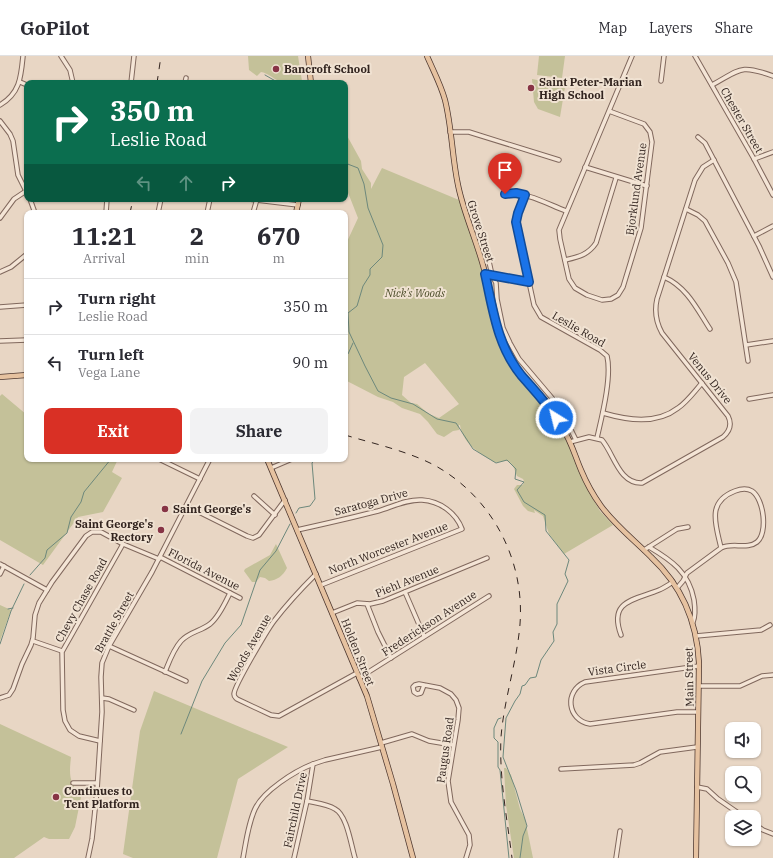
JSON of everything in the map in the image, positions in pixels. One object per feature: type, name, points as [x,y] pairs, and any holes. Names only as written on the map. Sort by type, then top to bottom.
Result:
[{"type":"main road","points":[[308,56],[311,80]]},
{"type":"main road","name":"Grove Street","points":[[427,56],[443,95],[450,132],[456,179],[461,200],[478,246],[497,329],[505,349],[521,374],[552,412],[564,430],[590,488],[600,506],[616,524]]},
{"type":"main road","points":[[297,210],[298,202]]},
{"type":"main road","points":[[0,377],[24,375]]},
{"type":"main road","name":"Holden Street","points":[[268,462],[367,696],[413,858]]},
{"type":"main road","name":"Main Street","points":[[616,524],[646,549],[660,565],[677,588],[693,622],[699,666],[696,858]]},
{"type":"street","points":[[0,105],[12,95],[20,82],[23,56]]},
{"type":"street","points":[[61,56],[70,70],[72,80]]},
{"type":"street","points":[[131,80],[134,56]]},
{"type":"street","name":"Bjorklund Avenue","points":[[609,111],[643,124],[650,132],[652,142],[641,228],[623,288],[618,295],[612,299],[602,300],[577,290],[573,286],[569,279],[564,260],[559,230],[632,56]]},
{"type":"street","points":[[661,81],[664,56]]},
{"type":"street","name":"Chester Street","points":[[694,56],[772,190],[773,195]]},
{"type":"street","points":[[712,85],[734,72],[745,69],[754,69],[773,76]]},
{"type":"street","points":[[20,82],[24,84]]},
{"type":"street","points":[[0,121],[10,134],[13,141],[18,175],[24,186]]},
{"type":"street","points":[[450,132],[469,132],[559,160]]},
{"type":"street","points":[[698,137],[705,142],[754,236],[773,277]]},
{"type":"street","points":[[754,159],[773,152]]},
{"type":"street","name":"Venus Drive","points":[[597,438],[606,444],[622,473],[629,480],[642,483],[723,437],[727,433],[730,425],[728,416],[662,333],[656,321],[655,314],[657,299],[695,180],[703,167],[714,160]]},
{"type":"street","points":[[585,167],[616,178],[647,186]]},
{"type":"street","points":[[564,260],[588,252],[596,243],[616,178]]},
{"type":"street","points":[[505,194],[516,193],[525,195],[566,211]]},
{"type":"street","points":[[0,218],[14,199],[24,194]]},
{"type":"street","points":[[485,274],[529,282],[516,222],[525,195]]},
{"type":"street","points":[[278,202],[298,205]]},
{"type":"street","points":[[686,209],[698,215],[705,221],[730,268],[736,286],[748,361]]},
{"type":"street","points":[[473,210],[486,248],[492,275],[496,283],[497,299],[503,328],[519,359],[552,398],[563,414],[576,440]]},
{"type":"street","points":[[754,236],[773,226]]},
{"type":"street","points":[[0,272],[11,267],[24,256]]},
{"type":"street","points":[[664,276],[683,289],[710,329]]},
{"type":"street","name":"Leslie Road","points":[[529,282],[534,305],[541,317],[600,350],[607,356],[609,372],[603,413],[597,438]]},
{"type":"street","points":[[0,307],[24,305]]},
{"type":"street","points":[[0,341],[24,340]]},
{"type":"street","points":[[746,346],[773,341]]},
{"type":"street","points":[[603,413],[629,419],[646,419],[663,416],[675,411],[702,383]]},
{"type":"street","points":[[749,399],[773,395]]},
{"type":"street","points":[[570,442],[589,436],[597,438]]},
{"type":"street","points":[[165,462],[200,479]]},
{"type":"street","name":"Brattle Street","points":[[88,858],[92,839],[97,783],[102,698],[102,663],[109,646],[159,558],[208,462]]},
{"type":"street","points":[[271,468],[285,462]]},
{"type":"street","points":[[677,588],[691,570],[721,548],[727,546],[752,545],[758,541],[763,527],[762,509],[758,498],[752,491],[743,489],[733,492],[717,504],[715,520],[721,548]]},
{"type":"street","points":[[254,496],[274,515]]},
{"type":"street","points":[[187,506],[251,538],[259,535],[285,500]]},
{"type":"street","name":"Saratoga Drive","points":[[297,530],[416,500],[433,502],[446,509],[457,518],[462,529]]},
{"type":"street","points":[[688,527],[677,529],[646,549],[675,565],[685,577],[691,589],[694,602],[695,615],[693,622]]},
{"type":"street","name":"North Worcester Avenue","points":[[320,585],[462,529]]},
{"type":"street","name":"Florida Avenue","points":[[0,698],[9,695],[13,689],[22,664],[33,641],[36,612],[46,590],[89,534],[101,532],[123,544],[159,558],[240,598]]},
{"type":"street","name":"Chevy Chase Road","points":[[100,740],[79,736],[70,730],[65,721],[62,710],[62,651],[123,544]]},
{"type":"street","name":"Piehl Avenue","points":[[332,613],[357,603],[376,603],[487,558]]},
{"type":"street","points":[[0,574],[2,565],[46,590]]},
{"type":"street","name":"Woods Avenue","points":[[316,574],[274,621],[245,669],[234,692],[234,696],[237,699],[271,715],[279,716],[357,672]]},
{"type":"street","points":[[621,635],[617,624],[617,618],[620,609],[624,604],[633,598],[660,590],[673,582]]},
{"type":"street","points":[[405,592],[424,636]]},
{"type":"street","points":[[165,672],[179,643],[189,634],[210,624],[220,611],[230,593]]},
{"type":"street","name":"Frederickson Avenue","points":[[359,678],[489,596]]},
{"type":"street","points":[[367,604],[378,632],[391,658]]},
{"type":"street","points":[[696,636],[761,630],[770,625]]},
{"type":"street","points":[[33,641],[62,651]]},
{"type":"street","points":[[109,646],[186,681]]},
{"type":"street","name":"Vista Circle","points":[[698,712],[677,712],[590,724],[583,722],[576,717],[571,709],[570,702],[574,690],[585,682],[699,666]]},
{"type":"street","points":[[699,686],[740,686],[762,676],[773,675]]},
{"type":"street","name":"Paugus Road","points":[[424,685],[447,691],[453,696],[457,703],[459,715],[453,745],[448,787],[452,804],[470,838],[470,848],[466,858]]},
{"type":"street","points":[[102,698],[109,699],[134,710]]},
{"type":"street","name":"Fairchild Drive","points":[[294,858],[307,801],[313,764],[381,745],[412,734],[430,741],[453,745]]},
{"type":"street","points":[[561,768],[634,765],[660,752],[697,747]]},
{"type":"street","points":[[243,858],[252,816],[259,802],[267,793],[289,777],[313,764]]},
{"type":"street","points":[[73,783],[97,783]]},
{"type":"street","points":[[697,787],[707,789],[734,810]]},
{"type":"street","points":[[307,801],[329,806],[336,809],[340,813],[344,821],[355,858]]},
{"type":"street","points":[[761,828],[773,834]]},
{"type":"street","points":[[616,858],[620,831]]},
{"type":"green space","name":"Bancroft School","points":[[248,56],[298,56],[302,80],[277,80],[266,73],[261,72],[257,76],[249,70]]},
{"type":"green space","points":[[539,56],[565,56],[562,78],[537,75]]},
{"type":"green space","points":[[532,79],[563,85],[565,87],[560,117],[538,109],[534,102]]},
{"type":"green space","name":"Nick's Woods","points":[[348,137],[361,161],[362,169],[371,183],[371,189],[382,168],[459,200],[476,249],[485,284],[491,318],[503,350],[513,368],[556,422],[568,444],[589,492],[600,511],[613,525],[564,554],[549,534],[543,516],[534,510],[535,513],[528,511],[523,506],[514,489],[517,485],[523,485],[524,481],[517,476],[510,462],[494,462],[477,451],[464,438],[460,425],[459,430],[453,431],[444,437],[437,434],[420,414],[402,408],[393,402],[378,397],[348,382],[348,240],[358,218],[348,193]],"holes":[[[425,363],[459,404],[439,418],[429,414],[417,404],[411,403],[402,395],[404,377]]]},
{"type":"green space","points":[[2,394],[24,412],[24,462],[117,462],[112,472],[122,478],[103,512],[78,517],[43,565],[0,540],[0,396]]},
{"type":"green space","points":[[276,544],[287,568],[280,577],[275,580],[269,581],[260,577],[256,582],[252,582],[244,571],[245,569],[270,555]]},
{"type":"green space","points":[[0,605],[11,610],[0,641]]},
{"type":"green space","points":[[154,691],[288,747],[238,779],[217,858],[133,858],[123,854],[140,731]]},
{"type":"green space","points":[[0,724],[71,757],[70,769],[72,782],[81,797],[75,827],[69,839],[49,839],[44,837],[14,858],[0,858]]},
{"type":"green space","points":[[504,768],[506,768],[511,775],[520,809],[525,819],[533,858],[514,858],[506,805]]},
{"type":"waterway","points":[[265,75],[274,80]]},
{"type":"waterway","points":[[348,164],[358,168],[364,184],[368,208],[383,245],[382,257],[370,269],[370,275],[363,286],[357,306],[348,313]]},
{"type":"waterway","points":[[348,313],[349,332],[378,391],[391,398],[413,404],[437,419],[456,423],[473,449],[496,463],[507,460],[516,469],[515,479],[524,482],[517,490],[524,502],[545,515],[546,531],[569,560],[565,574],[568,581],[557,604],[557,624],[553,632],[554,641],[541,660],[536,677],[530,678],[525,685],[522,686],[520,694],[506,718],[503,757],[516,790],[527,826],[523,836],[520,858]]},
{"type":"waterway","points":[[348,354],[353,343]]},
{"type":"waterway","points":[[30,575],[45,558],[47,550],[67,533],[71,517],[81,502],[84,492],[109,462]]},
{"type":"waterway","points":[[296,513],[299,508],[310,506],[315,499],[313,462]]},
{"type":"waterway","points":[[181,734],[202,681],[225,643],[241,625],[260,570],[276,551],[290,524]]},
{"type":"waterway","points":[[0,644],[11,611],[24,584]]},
{"type":"waterway","points":[[8,609],[13,608]]},
{"type":"waterway","points":[[501,718],[498,719],[494,728],[494,738],[498,742],[498,767],[500,770],[509,858]]},
{"type":"railway","points":[[157,80],[161,56]]},
{"type":"railway","points":[[131,210],[132,202]]},
{"type":"railway","points":[[348,436],[391,448],[424,460],[454,478],[472,494],[488,512],[510,553],[517,576],[520,600],[520,624],[501,737],[501,767],[512,858]]},
{"type":"place","name":"Bancroft School","points":[[276,69]]},
{"type":"place","name":"Saint Peter-Marian High School","points":[[531,88]]},
{"type":"place","name":"Saint George's","points":[[165,509]]},
{"type":"place","name":"Saint George's Rectory","points":[[161,530]]},
{"type":"place","name":"Continues to Tent Platform","points":[[56,797]]},
{"type":"route","points":[[505,194],[516,193],[525,195],[516,222],[529,282],[485,274],[495,322],[505,349],[512,361],[525,379],[544,400],[556,418]]}]
